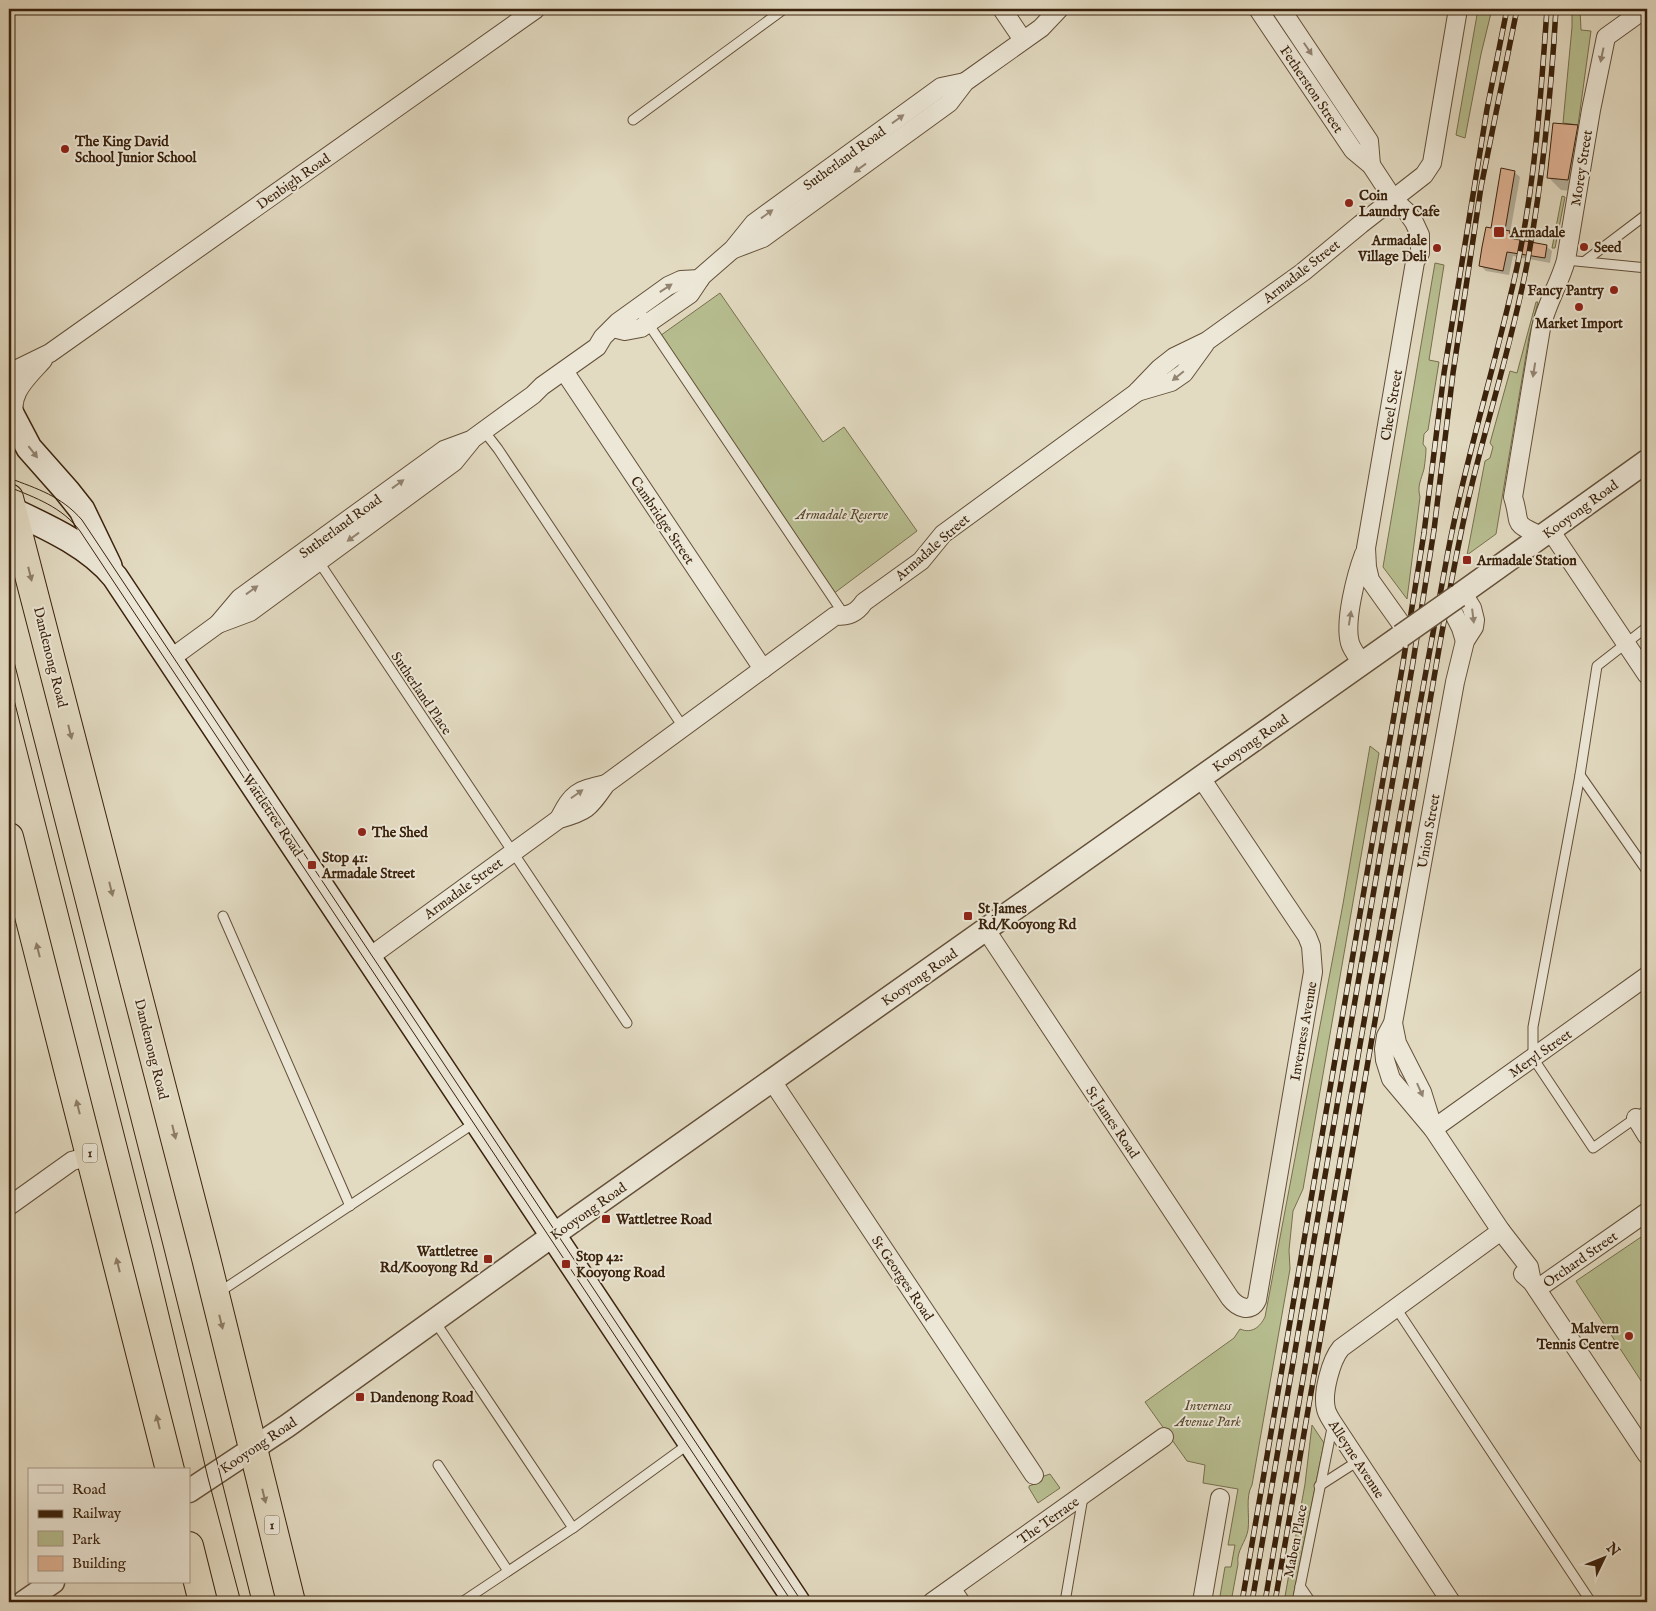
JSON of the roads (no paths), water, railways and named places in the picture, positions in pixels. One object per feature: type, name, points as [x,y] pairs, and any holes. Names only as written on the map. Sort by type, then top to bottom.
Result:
[{"type":"highway","name":"Dandenong Road","points":[[10,506],[215,1295],[291,1602]]},
{"type":"highway","name":"1","points":[[9,836],[18,907],[90,1156],[169,1468]]},
{"type":"highway","points":[[190,1550],[203,1602]]},
{"type":"main road","name":"Wattletree Road","points":[[14,420],[33,453],[68,491],[82,510],[115,577],[797,1602]]},
{"type":"main road","name":"Wattletree Road","points":[[10,506],[54,530],[95,558],[115,577]]},
{"type":"street","name":"Denbigh Road","points":[[9,373],[50,353],[536,9]]},
{"type":"street","points":[[1002,9],[1023,40]]},
{"type":"street","name":"Sutherland Road","points":[[613,328],[632,331],[648,324],[690,294],[700,279],[733,249],[763,238],[900,139],[950,102],[965,82],[1047,23],[1059,9]]},
{"type":"street","points":[[1261,14],[1281,9]]},
{"type":"street","name":"Fetherston Street","points":[[1281,9],[1369,140],[1371,165]]},
{"type":"street","points":[[1394,200],[1424,175],[1432,163],[1458,9]]},
{"type":"street","name":"Morey Street","points":[[1546,533],[1521,526],[1518,522],[1513,497],[1541,328],[1548,302],[1563,273],[1566,260],[1591,110],[1606,37],[1645,9]]},
{"type":"street","name":"Fetherston Street","points":[[1261,14],[1353,150],[1371,165],[1394,200]]},
{"type":"street","points":[[1275,35],[1291,24]]},
{"type":"street","points":[[1315,94],[1331,84]]},
{"type":"street","name":"Cheel Street","points":[[1362,663],[1351,647],[1348,631],[1356,576],[1366,548],[1415,262],[1411,250],[1411,235],[1397,215],[1394,200]]},
{"type":"street","name":"Armadale Street","points":[[368,958],[559,819],[579,814],[592,805],[606,784],[835,616],[850,616],[864,602],[921,561],[943,534],[1136,393],[1171,382],[1184,373],[1207,341],[1303,272],[1361,224],[1394,200]]},
{"type":"street","name":"Sutherland Road","points":[[170,659],[218,624],[240,598],[314,555],[444,450],[478,436],[597,347],[602,338],[637,307],[676,281],[700,279]]},
{"type":"street","name":"Denbigh Road","points":[[14,420],[14,398],[24,382],[50,353]]},
{"type":"street","name":"Cambridge Street","points":[[564,371],[763,669]]},
{"type":"street","name":"Kooyong Road","points":[[190,1490],[287,1426],[552,1236],[1201,778],[1404,631],[1458,601],[1546,533],[1647,461]]},
{"type":"street","points":[[1546,533],[1647,675]]},
{"type":"street","name":"Cheel Street","points":[[1366,548],[1370,580],[1404,631]]},
{"type":"street","points":[[1458,601],[1461,628],[1465,641]]},
{"type":"street","name":"Union Street","points":[[1458,601],[1472,608],[1475,620],[1474,627],[1465,641],[1455,682],[1393,1023],[1397,1043],[1422,1092],[1433,1129],[1504,1236],[1514,1261],[1521,1272],[1535,1286],[1647,1455]]},
{"type":"street","name":"Inverness Avenue","points":[[1201,778],[1307,936],[1312,958],[1313,972],[1257,1300],[1252,1307],[1247,1308]]},
{"type":"street","name":"St James Road","points":[[986,930],[1230,1298],[1237,1305],[1247,1308]]},
{"type":"street","name":"Meryl Street","points":[[1433,1129],[1647,976]]},
{"type":"street","name":"St Georges Road","points":[[772,1081],[1034,1475]]},
{"type":"street","points":[[1642,1114],[1647,1136]]},
{"type":"street","points":[[9,1206],[72,1161],[90,1156]]},
{"type":"street","name":"Orchard Street","points":[[1535,1286],[1647,1212]]},
{"type":"street","name":"Alleyne Avenue","points":[[1451,1602],[1332,1423],[1325,1401],[1336,1354],[1341,1348],[1396,1308],[1504,1236]]},
{"type":"street","name":"The Terrace","points":[[932,1602],[1164,1437]]},
{"type":"street","points":[[1202,1602],[1220,1498]]},
{"type":"street","points":[[24,1602],[50,1584]]},
{"type":"lane","points":[[633,120],[784,9]]},
{"type":"lane","points":[[1585,261],[1647,214]]},
{"type":"lane","points":[[1566,260],[1647,268]]},
{"type":"lane","points":[[637,307],[845,616]]},
{"type":"lane","points":[[478,436],[498,449],[683,727]]},
{"type":"lane","name":"Sutherland Place","points":[[314,555],[627,1023]]},
{"type":"lane","points":[[1642,1114],[1593,1148],[1533,1058],[1533,1027],[1580,775],[1597,666],[1625,642],[1647,627]]},
{"type":"lane","points":[[1580,775],[1647,871]]},
{"type":"lane","points":[[223,916],[350,1206]]},
{"type":"lane","points":[[215,1295],[476,1122]]},
{"type":"lane","points":[[1396,1308],[1591,1602]]},
{"type":"lane","points":[[434,1320],[573,1528]]},
{"type":"lane","name":"Maben Place","points":[[1297,1602],[1332,1423]]},
{"type":"lane","points":[[462,1602],[573,1528],[690,1442]]},
{"type":"lane","points":[[1319,1486],[1358,1461]]},
{"type":"lane","points":[[438,1465],[508,1571]]},
{"type":"lane","points":[[1065,1602],[1083,1495]]},
{"type":"lane","points":[[955,1586],[966,1602]]},
{"type":"lane","points":[[1300,1586],[1311,1602]]},
{"type":"tram line","points":[[9,478],[57,499],[82,520],[802,1602]]},
{"type":"tram line","points":[[9,487],[39,499],[57,509],[80,531],[792,1602]]},
{"type":"tram line","points":[[9,642],[252,1602]]},
{"type":"tram line","points":[[9,680],[153,1248],[208,1478],[241,1602]]},
{"type":"railway","points":[[1242,1602],[1402,669],[1424,533],[1444,373],[1487,109],[1507,9]]},
{"type":"railway","points":[[1252,1602],[1413,662],[1434,530],[1453,373],[1481,187],[1517,9]]},
{"type":"railway","points":[[1265,1602],[1375,955],[1452,530],[1508,305],[1523,235],[1536,138],[1547,9]]},
{"type":"railway","points":[[1275,1602],[1451,583],[1472,484],[1515,319],[1533,232],[1546,136],[1556,9]]},
{"type":"place","name":"The King David School Junior School","points":[[65,149]]},
{"type":"place","name":"Coin Laundry Cafe","points":[[1349,203]]},
{"type":"place","name":"Armadale","points":[[1499,232]]},
{"type":"place","name":"Seed","points":[[1584,247]]},
{"type":"place","name":"Armadale Village Deli","points":[[1437,248]]},
{"type":"place","name":"Fancy Pantry","points":[[1614,290]]},
{"type":"place","name":"Market Import","points":[[1579,307]]},
{"type":"place","name":"Armadale Station","points":[[1467,560]]},
{"type":"place","name":"The Shed","points":[[362,832]]},
{"type":"place","name":"Stop 41: Armadale Street","points":[[312,865]]},
{"type":"place","name":"St James Rd/Kooyong Rd","points":[[968,916]]},
{"type":"place","name":"Wattletree Road","points":[[606,1219]]},
{"type":"place","name":"Wattletree Rd/Kooyong Rd","points":[[488,1259]]},
{"type":"place","name":"Stop 42: Kooyong Road","points":[[566,1264]]},
{"type":"place","name":"Malvern Tennis Centre","points":[[1629,1336]]},
{"type":"place","name":"Dandenong Road","points":[[360,1397]]},
{"type":"park label","name":"Armadale Reserve","points":[[842,514]]},
{"type":"park label","name":"Inverness Avenue Park","points":[[1208,1414]]}]
